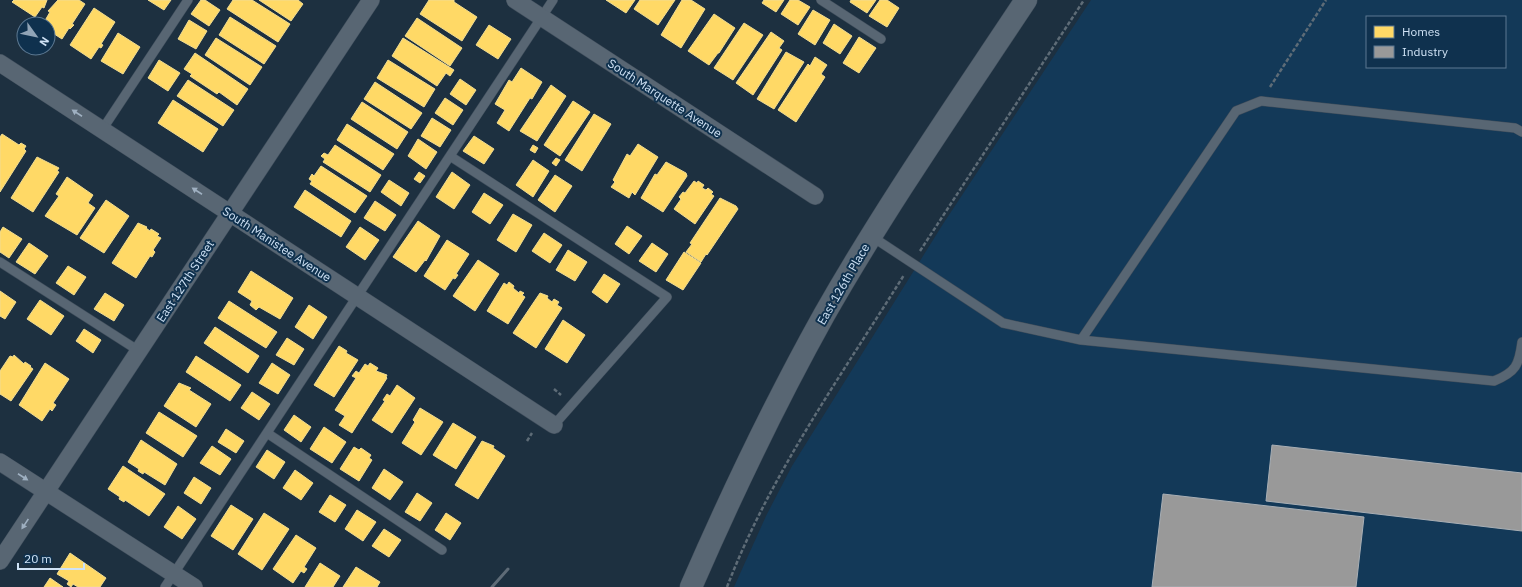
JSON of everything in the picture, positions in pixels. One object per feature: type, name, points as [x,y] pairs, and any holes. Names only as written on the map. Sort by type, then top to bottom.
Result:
[{"type":"street","name":"East 127th Street","points":[[0,561],[370,0]]},
{"type":"street","name":"South Marquette Avenue","points":[[515,0],[814,196]]},
{"type":"street","name":"East 126th Place","points":[[692,587],[719,523],[754,451],[824,316],[871,236],[1026,0]]},
{"type":"street","name":"South Manistee Avenue","points":[[0,63],[554,425]]},
{"type":"street","points":[[0,462],[46,492],[169,580],[194,587]]},
{"type":"lane","points":[[102,130],[188,0]]},
{"type":"lane","points":[[169,580],[553,0]]},
{"type":"lane","points":[[820,0],[881,39]]},
{"type":"lane","points":[[1080,340],[1236,110],[1261,101],[1515,128],[1522,132]]},
{"type":"lane","points":[[450,156],[667,297],[554,425]]},
{"type":"lane","points":[[871,236],[1003,323],[1080,340],[1494,381],[1510,374],[1520,357],[1522,342]]},
{"type":"lane","points":[[0,262],[139,351]]},
{"type":"lane","points":[[267,433],[442,550]]},
{"type":"path","points":[[727,587],[740,553],[771,491],[806,430],[912,263],[1084,0]]},
{"type":"path","points":[[1261,101],[1326,0]]},
{"type":"path","points":[[526,441],[533,432]]},
{"type":"shaded area","points":[[1091,0],[1522,0],[1522,587],[734,587],[766,516],[792,466],[943,224]]},
{"type":"building: Homes","points":[[14,0],[47,0],[44,8],[42,7],[36,16],[12,2]]},
{"type":"building: Homes","points":[[58,0],[79,0],[85,4],[72,24],[74,25],[70,29],[69,28],[62,39],[56,35],[56,16],[48,16],[50,12],[48,11]]},
{"type":"building: Homes","points":[[148,0],[171,0],[164,10]]},
{"type":"building: Homes","points":[[201,0],[205,0],[220,10],[209,26],[191,14]]},
{"type":"building: Homes","points":[[233,0],[252,0],[290,24],[278,42],[227,9]]},
{"type":"building: Homes","points":[[259,0],[298,0],[303,4],[291,21]]},
{"type":"building: Homes","points":[[429,0],[454,0],[454,2],[477,17],[462,41],[420,14]]},
{"type":"building: Homes","points":[[606,0],[635,0],[626,13]]},
{"type":"building: Homes","points":[[640,0],[675,0],[658,25],[634,9]]},
{"type":"building: Homes","points":[[682,0],[691,0],[705,9],[681,48],[661,35]]},
{"type":"building: Homes","points":[[764,0],[784,0],[776,12],[762,3]]},
{"type":"building: Homes","points":[[790,0],[798,0],[810,7],[798,25],[781,14]]},
{"type":"building: Homes","points":[[851,0],[876,0],[867,13],[850,2]]},
{"type":"building: Homes","points":[[880,0],[887,0],[899,8],[887,27],[869,16]]},
{"type":"building: Homes","points":[[94,8],[115,22],[101,44],[103,45],[101,48],[99,47],[91,59],[70,45]]},
{"type":"building: Homes","points":[[813,10],[830,20],[815,45],[798,34]]},
{"type":"building: Homes","points":[[714,14],[735,28],[719,53],[709,65],[688,51]]},
{"type":"building: Homes","points":[[230,17],[276,46],[264,64],[219,35]]},
{"type":"building: Homes","points":[[417,18],[462,48],[450,66],[405,36]]},
{"type":"building: Homes","points":[[189,20],[207,31],[196,49],[178,39]]},
{"type":"building: Homes","points":[[744,23],[763,35],[733,80],[714,68]]},
{"type":"building: Homes","points":[[834,24],[852,36],[840,54],[823,43]]},
{"type":"building: Homes","points":[[489,25],[511,39],[498,59],[476,45]]},
{"type":"building: Homes","points":[[771,32],[784,41],[779,48],[782,50],[753,95],[736,83]]},
{"type":"building: Homes","points":[[118,33],[140,47],[123,74],[101,61]]},
{"type":"building: Homes","points":[[859,37],[876,48],[859,73],[843,63]]},
{"type":"building: Homes","points":[[216,38],[262,67],[250,85],[205,55]]},
{"type":"building: Homes","points":[[403,38],[454,70],[450,76],[446,73],[437,86],[392,56]]},
{"type":"building: Homes","points":[[786,52],[804,62],[774,109],[757,99]]},
{"type":"building: Homes","points":[[195,53],[248,89],[237,105],[219,92],[217,94],[190,76],[192,74],[184,69]]},
{"type":"building: Homes","points":[[815,57],[827,65],[821,74],[825,77],[796,122],[778,110],[808,64],[810,66]]},
{"type":"building: Homes","points":[[159,60],[180,73],[168,91],[148,78]]},
{"type":"building: Homes","points":[[388,60],[435,89],[424,107],[377,78]]},
{"type":"building: Homes","points":[[521,68],[542,82],[532,99],[530,98],[509,131],[497,123],[505,110],[495,104],[509,80],[512,82]]},
{"type":"building: Homes","points":[[460,79],[476,90],[466,105],[450,94]]},
{"type":"building: Homes","points":[[188,80],[234,110],[223,126],[177,96]]},
{"type":"building: Homes","points":[[375,82],[422,113],[411,129],[364,99]]},
{"type":"building: Homes","points":[[551,85],[566,96],[537,141],[520,131]]},
{"type":"building: Homes","points":[[445,98],[463,110],[453,125],[435,113]]},
{"type":"building: Homes","points":[[173,100],[218,129],[203,152],[158,123]]},
{"type":"building: Homes","points":[[573,101],[590,112],[560,156],[544,145]]},
{"type":"building: Homes","points":[[362,102],[408,132],[397,149],[351,119]]},
{"type":"building: Homes","points":[[594,114],[611,124],[582,171],[565,160]]},
{"type":"building: Homes","points":[[432,118],[451,130],[440,147],[421,136]]},
{"type":"building: Homes","points":[[347,124],[394,154],[383,170],[337,140]]},
{"type":"building: Homes","points":[[2,134],[19,145],[21,143],[26,146],[24,149],[26,151],[0,192],[0,137]]},
{"type":"building: Homes","points":[[474,136],[494,149],[484,164],[463,151]]},
{"type":"building: Homes","points":[[418,139],[437,152],[426,169],[408,156]]},
{"type":"building: Homes","points":[[638,144],[658,157],[635,195],[632,192],[629,198],[611,187],[615,182],[613,180],[627,154],[630,156]]},
{"type":"building: Homes","points":[[335,145],[381,175],[370,192],[323,162],[325,159],[321,156],[324,153],[328,155]]},
{"type":"building: Homes","points":[[533,145],[538,148],[535,153],[530,150]]},
{"type":"building: Homes","points":[[37,157],[59,168],[57,171],[59,172],[33,212],[11,198]]},
{"type":"building: Homes","points":[[556,158],[560,160],[556,166],[552,163]]},
{"type":"building: Homes","points":[[533,160],[549,171],[533,197],[516,185]]},
{"type":"building: Homes","points":[[666,162],[686,173],[687,176],[663,212],[641,198],[655,174],[657,175]]},
{"type":"building: Homes","points":[[321,166],[367,196],[355,213],[310,184],[312,181],[309,179],[312,174],[314,176]]},
{"type":"building: Homes","points":[[419,172],[425,176],[420,183],[414,179]]},
{"type":"building: Homes","points":[[452,172],[470,185],[454,209],[436,197]]},
{"type":"building: Homes","points":[[555,175],[572,186],[555,212],[538,200]]},
{"type":"building: Homes","points":[[67,177],[93,195],[88,203],[95,208],[77,235],[45,216],[59,196],[56,194]]},
{"type":"building: Homes","points":[[389,180],[409,193],[401,206],[381,192]]},
{"type":"building: Homes","points":[[694,181],[697,183],[698,181],[704,185],[702,188],[706,190],[708,188],[713,192],[711,194],[714,196],[695,224],[674,209],[681,199],[679,197],[683,192],[685,193]]},
{"type":"building: Homes","points":[[305,190],[351,221],[341,237],[294,207]]},
{"type":"building: Homes","points":[[484,193],[503,205],[490,224],[472,212]]},
{"type":"building: Homes","points":[[720,198],[736,206],[738,209],[701,262],[686,252],[692,244],[690,243]]},
{"type":"building: Homes","points":[[106,200],[129,216],[104,253],[80,238]]},
{"type":"building: Homes","points":[[375,201],[396,215],[385,231],[364,218]]},
{"type":"building: Homes","points":[[513,214],[532,225],[516,252],[497,240]]},
{"type":"building: Homes","points":[[418,221],[440,236],[426,261],[425,260],[416,272],[393,257]]},
{"type":"building: Homes","points":[[138,223],[147,227],[146,228],[150,231],[151,229],[159,234],[157,236],[161,238],[153,250],[155,252],[152,257],[150,256],[136,278],[112,263]]},
{"type":"building: Homes","points":[[627,226],[642,236],[629,254],[615,244]]},
{"type":"building: Homes","points":[[3,227],[22,239],[9,258],[0,252],[0,232]]},
{"type":"building: Homes","points":[[360,227],[379,240],[365,260],[346,247]]},
{"type":"building: Homes","points":[[544,233],[562,245],[550,263],[532,251]]},
{"type":"building: Homes","points":[[447,240],[469,254],[456,274],[458,275],[455,279],[453,278],[445,290],[424,276]]},
{"type":"building: Homes","points":[[29,243],[48,256],[35,274],[16,262]]},
{"type":"building: Homes","points":[[652,243],[668,254],[656,272],[639,261]]},
{"type":"building: Homes","points":[[568,250],[587,262],[575,281],[556,270]]},
{"type":"building: Homes","points":[[684,252],[701,263],[683,290],[666,280]]},
{"type":"building: Homes","points":[[478,260],[499,274],[475,311],[453,296]]},
{"type":"building: Homes","points":[[68,266],[86,277],[74,295],[56,283]]},
{"type":"building: Homes","points":[[251,271],[293,298],[280,319],[259,307],[256,310],[250,305],[252,301],[238,292]]},
{"type":"building: Homes","points":[[604,274],[620,284],[607,303],[592,292]]},
{"type":"building: Homes","points":[[509,282],[519,293],[520,291],[524,293],[522,295],[525,297],[508,324],[487,311],[504,283],[507,285]]},
{"type":"building: Homes","points":[[0,291],[16,302],[5,319],[0,316]]},
{"type":"building: Homes","points":[[105,293],[124,305],[114,321],[94,309]]},
{"type":"building: Homes","points":[[540,293],[548,296],[547,298],[552,302],[554,299],[559,302],[557,305],[562,308],[536,348],[513,333]]},
{"type":"building: Homes","points":[[40,300],[64,316],[51,335],[27,319]]},
{"type":"building: Homes","points":[[229,301],[277,332],[266,348],[218,318]]},
{"type":"building: Homes","points":[[309,305],[327,317],[313,339],[295,327]]},
{"type":"building: Homes","points":[[563,320],[585,335],[567,363],[545,349]]},
{"type":"building: Homes","points":[[215,327],[259,356],[248,373],[204,343]]},
{"type":"building: Homes","points":[[84,329],[101,340],[93,353],[76,341]]},
{"type":"building: Homes","points":[[287,338],[304,349],[294,365],[276,355]]},
{"type":"building: Homes","points":[[339,346],[347,351],[346,353],[358,360],[334,397],[314,385]]},
{"type":"building: Homes","points":[[14,355],[24,364],[25,362],[33,369],[11,401],[0,394],[0,371],[10,356],[13,357]]},
{"type":"building: Homes","points":[[196,356],[241,385],[230,401],[186,372]]},
{"type":"building: Homes","points":[[45,363],[69,379],[53,403],[56,405],[52,411],[50,409],[42,421],[19,405]]},
{"type":"building: Homes","points":[[272,363],[290,375],[278,394],[259,383]]},
{"type":"building: Homes","points":[[370,363],[378,368],[376,371],[387,375],[387,378],[352,433],[339,425],[345,416],[335,410],[356,378],[352,376],[356,371],[359,373],[365,364],[368,366]]},
{"type":"building: Homes","points":[[179,383],[191,388],[189,390],[211,404],[196,427],[164,406]]},
{"type":"building: Homes","points":[[397,385],[415,398],[392,433],[372,420],[385,401],[383,400],[387,394],[390,396]]},
{"type":"building: Homes","points":[[252,392],[270,404],[259,420],[241,408]]},
{"type":"building: Homes","points":[[420,408],[443,422],[421,455],[402,443],[415,422],[413,420]]},
{"type":"building: Homes","points":[[159,412],[197,436],[183,457],[146,433]]},
{"type":"building: Homes","points":[[294,415],[311,427],[301,442],[284,430]]},
{"type":"building: Homes","points":[[453,423],[476,437],[456,469],[433,455]]},
{"type":"building: Homes","points":[[324,427],[346,442],[332,463],[310,449]]},
{"type":"building: Homes","points":[[226,429],[244,441],[236,453],[218,442]]},
{"type":"building: Homes","points":[[141,440],[177,464],[165,485],[144,472],[143,474],[138,471],[139,469],[128,462]]},
{"type":"building: Homes","points":[[482,441],[494,446],[493,448],[505,456],[478,499],[455,485]]},
{"type":"building: Homes","points":[[212,446],[231,459],[220,475],[200,463]]},
{"type":"building: Homes","points":[[354,447],[359,450],[361,448],[371,455],[369,458],[372,460],[359,481],[340,469]]},
{"type":"building: Homes","points":[[267,450],[285,462],[274,479],[256,467]]},
{"type":"building: Homes","points":[[123,466],[165,494],[149,516],[125,500],[124,502],[119,499],[120,497],[108,489]]},
{"type":"building: Homes","points":[[384,469],[403,482],[390,500],[372,488]]},
{"type":"building: Homes","points":[[295,470],[313,483],[301,500],[283,488]]},
{"type":"building: Homes","points":[[194,477],[211,488],[201,504],[184,493]]},
{"type":"building: Homes","points":[[417,493],[432,503],[420,521],[405,512]]},
{"type":"building: Homes","points":[[330,495],[346,505],[335,522],[319,512]]},
{"type":"building: Homes","points":[[231,505],[253,519],[233,550],[211,536]]},
{"type":"building: Homes","points":[[178,506],[196,519],[182,539],[164,527]]},
{"type":"building: Homes","points":[[357,510],[376,522],[363,541],[345,529]]},
{"type":"building: Homes","points":[[264,513],[289,529],[262,570],[238,554]]},
{"type":"building: Homes","points":[[446,513],[461,523],[450,540],[435,530]]},
{"type":"building: Homes","points":[[384,529],[401,540],[389,557],[372,546]]},
{"type":"building: Homes","points":[[296,535],[316,548],[304,567],[307,569],[304,573],[301,571],[293,583],[273,569]]},
{"type":"building: Homes","points":[[70,553],[106,578],[100,587],[78,587],[73,584],[71,587],[67,584],[69,581],[57,574]]},
{"type":"building: Homes","points":[[320,563],[340,576],[333,587],[305,587]]},
{"type":"building: Homes","points":[[356,567],[380,582],[377,587],[343,587]]},
{"type":"building: Homes","points":[[50,578],[63,587],[44,587]]},
{"type":"building: Industry","points":[[1272,445],[1522,473],[1522,531],[1266,501]]},
{"type":"building: Industry","points":[[1163,494],[1364,517],[1356,587],[1152,587]]},
{"type":"railway","points":[[492,587],[508,569]]}]
